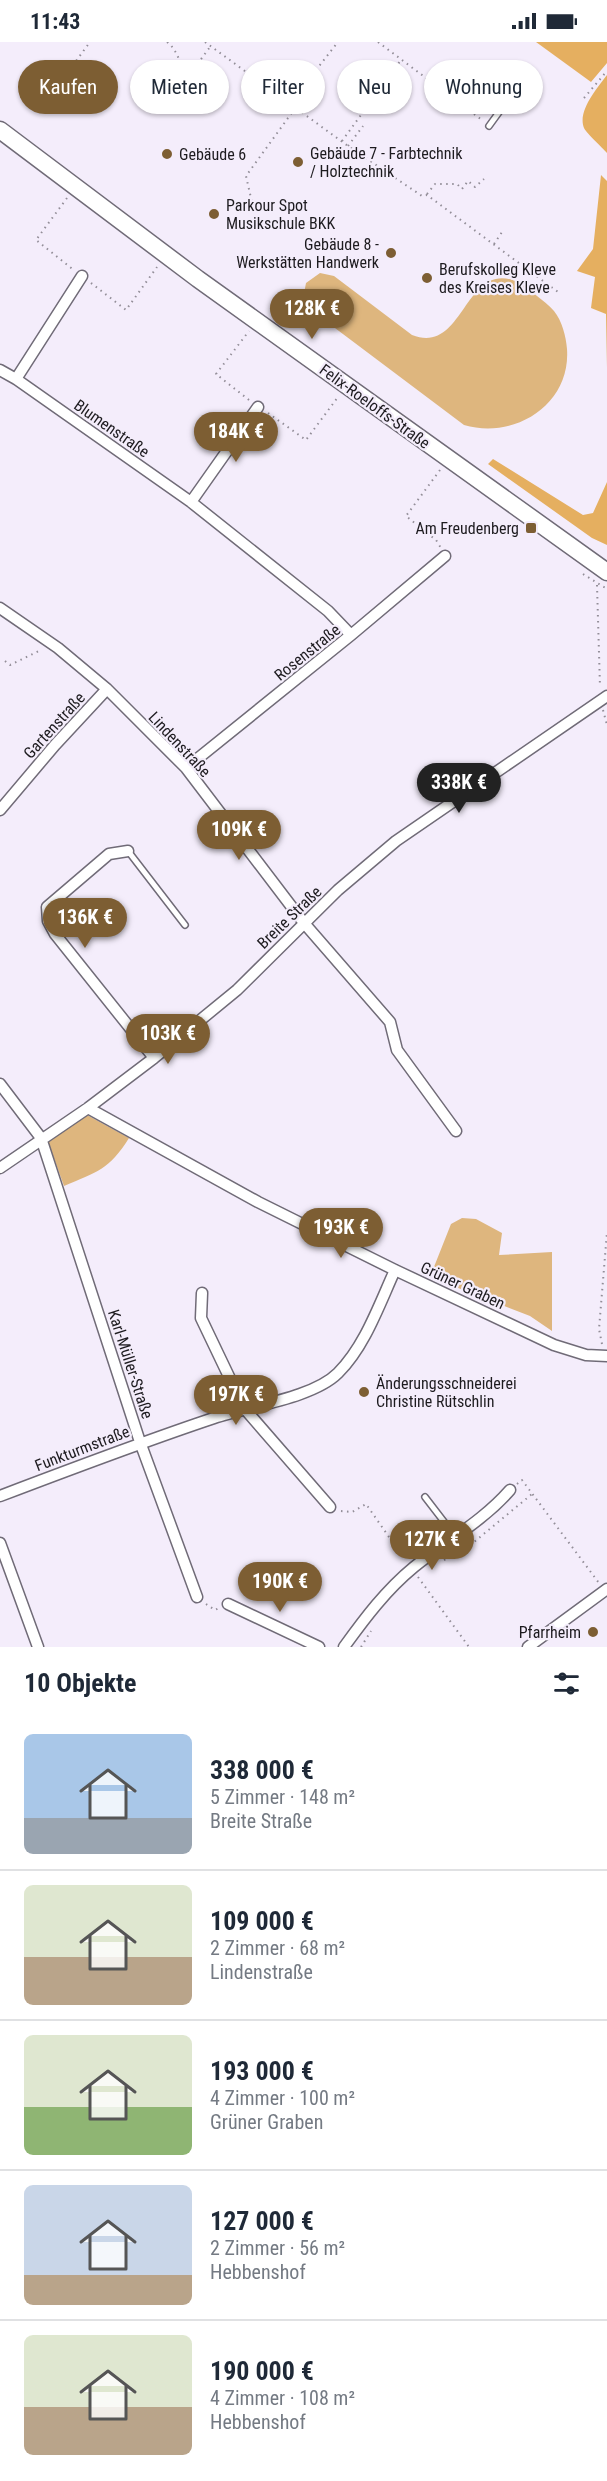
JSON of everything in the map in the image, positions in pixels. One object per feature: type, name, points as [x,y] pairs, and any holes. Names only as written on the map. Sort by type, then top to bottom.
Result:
[{"type":"street","name":"Felix-Roeloffs-Straße","points":[[0,130],[208,286],[603,575]]},
{"type":"street","points":[[16,379],[82,276]]},
{"type":"street","name":"Blumenstraße","points":[[0,370],[191,502],[328,611],[351,635]]},
{"type":"street","points":[[191,502],[258,407]]},
{"type":"street","name":"Rosenstraße","points":[[186,768],[445,556]]},
{"type":"street","name":"Lindenstraße","points":[[0,608],[49,642],[107,689],[186,768],[304,923],[390,1022],[398,1050],[456,1131]]},
{"type":"street","name":"Gartenstraße","points":[[0,810],[55,745],[107,689]]},
{"type":"street","name":"Breite Straße","points":[[0,1168],[88,1108],[237,990],[304,923],[396,840],[604,698]]},
{"type":"street","points":[[128,851],[109,854],[47,908],[48,921],[54,934],[154,1058]]},
{"type":"street","name":"Karl-Müller-Straße","points":[[0,1084],[41,1138],[140,1442],[197,1597]]},
{"type":"street","name":"Grüner Graben","points":[[88,1108],[258,1202],[395,1270],[554,1345],[586,1355],[606,1357]]},
{"type":"street","name":"Funkturmstraße","points":[[0,1496],[140,1442],[244,1408],[303,1394],[320,1386],[338,1374],[363,1338],[395,1270]]},
{"type":"street","points":[[202,1293],[201,1318],[244,1408],[330,1507]]},
{"type":"street","points":[[344,1647],[372,1609],[412,1569],[493,1510],[510,1490]]},
{"type":"street","points":[[0,1543],[38,1647]]},
{"type":"street","points":[[528,1647],[606,1590]]},
{"type":"street","points":[[228,1604],[319,1647]]},
{"type":"lane","points":[[489,126],[498,114]]},
{"type":"lane","points":[[128,851],[185,925]]},
{"type":"lane","points":[[425,1497],[455,1536]]},
{"type":"path","points":[[77,60],[90,42]]},
{"type":"path","points":[[167,42],[175,48],[178,60]]},
{"type":"path","points":[[205,42],[241,68]]},
{"type":"path","points":[[324,60],[338,42]]},
{"type":"path","points":[[378,42],[401,60]]},
{"type":"path","points":[[200,60],[211,46]]},
{"type":"path","points":[[412,68],[489,126]]},
{"type":"path","points":[[584,98],[607,70]]},
{"type":"path","points":[[253,207],[246,176],[291,114]]},
{"type":"path","points":[[305,114],[422,196],[427,195],[558,292]]},
{"type":"path","points":[[342,141],[362,114]]},
{"type":"path","points":[[348,146],[363,126]]},
{"type":"path","points":[[427,195],[435,184],[457,184],[462,189],[468,181],[475,187],[484,180]]},
{"type":"path","points":[[70,193],[36,240],[82,276],[126,309],[160,262]]},
{"type":"path","points":[[494,244],[504,229]]},
{"type":"path","points":[[250,330],[216,374],[258,407],[306,440],[340,395]]},
{"type":"path","points":[[441,468],[406,516],[436,540],[445,556]]},
{"type":"path","points":[[603,575],[607,589]]},
{"type":"path","points":[[603,575],[604,698],[607,725]]},
{"type":"path","points":[[5,661],[10,665],[28,658],[38,653],[49,642]]},
{"type":"path","points":[[606,1357],[599,1329],[607,1232]]},
{"type":"path","points":[[510,1490],[522,1480],[606,1590]]},
{"type":"path","points":[[443,1560],[468,1547],[532,1494]]},
{"type":"path","points":[[411,1581],[417,1576]]},
{"type":"path","points":[[197,1597],[215,1610],[228,1604]]},
{"type":"path","points":[[361,1647],[374,1626]]},
{"type":"shaded area","points":[[536,42],[607,42],[607,63],[591,82]]},
{"type":"shaded area","points":[[607,75],[607,153],[584,128],[583,114],[589,100]]},
{"type":"shaded area","points":[[601,175],[607,181],[607,368],[606,314],[591,308],[595,277],[577,271],[593,249]]},
{"type":"shaded area","points":[[320,273],[334,276],[412,335],[430,338],[443,332],[455,321],[486,283],[500,278],[518,282],[550,307],[557,315],[565,334],[566,369],[560,387],[536,414],[520,422],[502,427],[483,428],[464,425],[307,307],[303,299],[306,283]]},
{"type":"shaded area","points":[[493,459],[583,515],[593,513],[607,482],[607,545],[592,538],[488,464]]},
{"type":"shaded area","points":[[87,1115],[129,1138],[108,1164],[64,1186],[48,1142]]},
{"type":"shaded area","points":[[462,1218],[476,1219],[502,1233],[499,1255],[552,1252],[552,1331],[530,1316],[430,1277],[451,1224]]},
{"type":"place","name":"Gebäude 6","points":[[167,154]]},
{"type":"place","name":"Gebäude 7 - Farbtechnik / Holztechnik","points":[[298,162]]},
{"type":"place","name":"Parkour Spot Musikschule BKK","points":[[214,214]]},
{"type":"place","name":"Gebäude 8 - Werkstätten Handwerk","points":[[391,253]]},
{"type":"place","name":"Berufskolleg Kleve des Kreises Kleve","points":[[427,278]]},
{"type":"place","name":"Am Freudenberg","points":[[531,528]]},
{"type":"place","name":"Änderungsschneiderei Christine Rütschlin","points":[[364,1392]]},
{"type":"place","name":"Pfarrheim","points":[[593,1632]]}]
